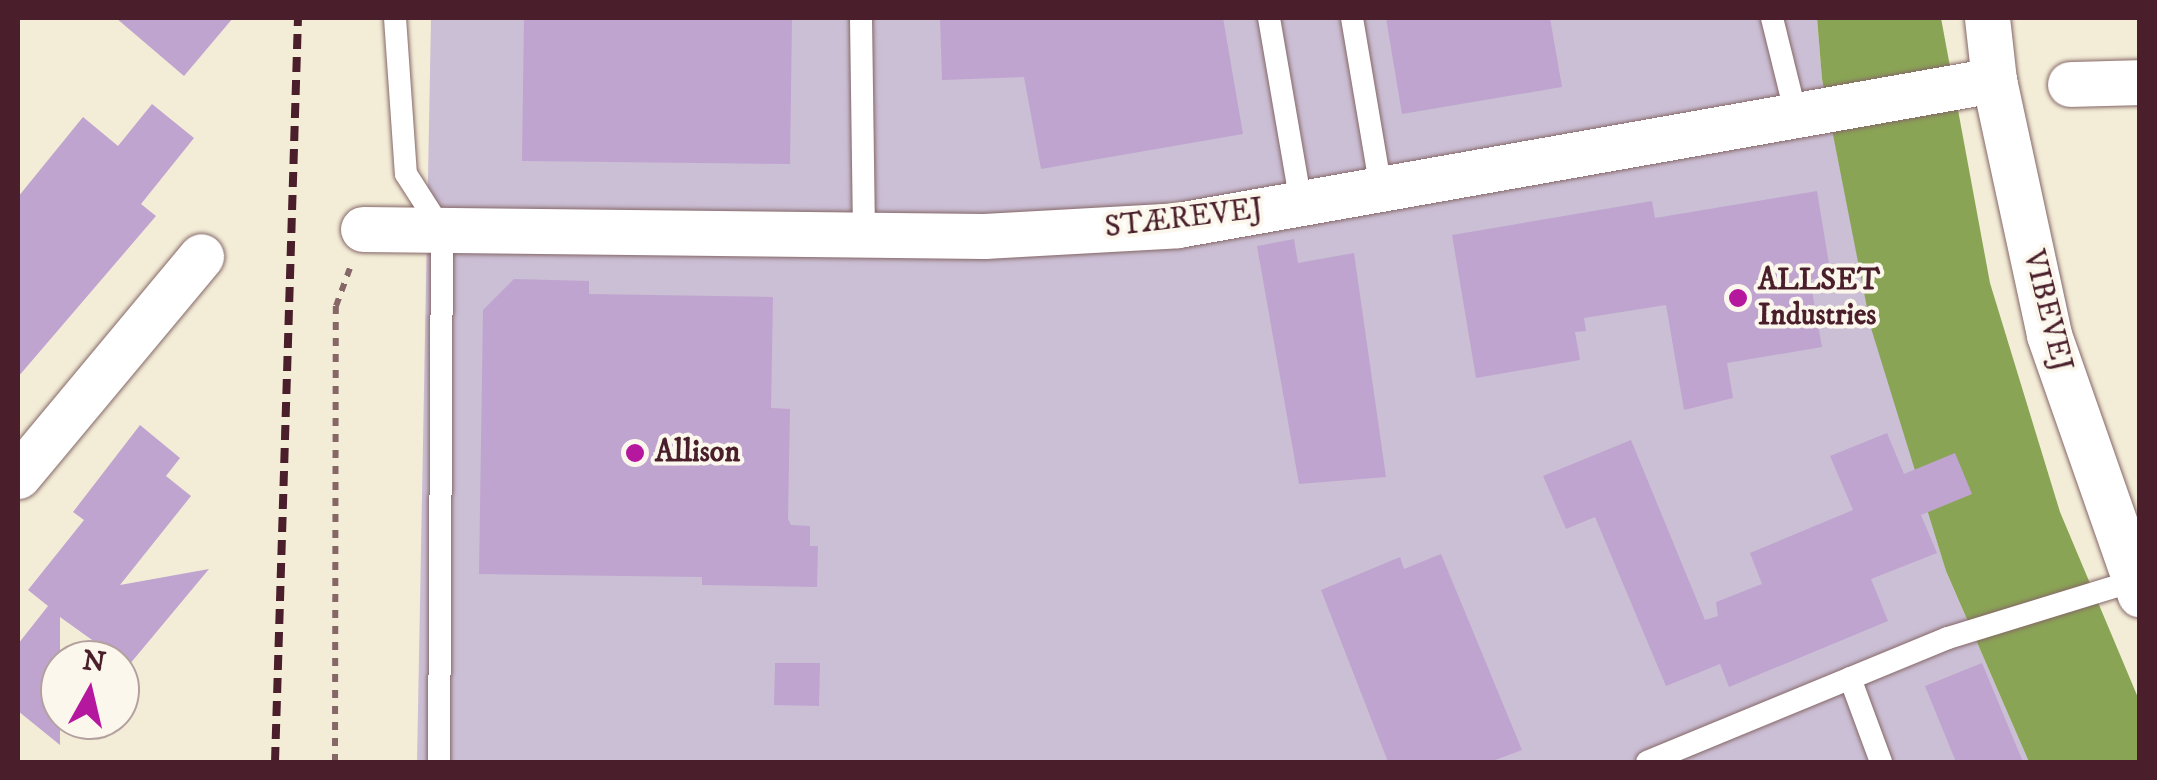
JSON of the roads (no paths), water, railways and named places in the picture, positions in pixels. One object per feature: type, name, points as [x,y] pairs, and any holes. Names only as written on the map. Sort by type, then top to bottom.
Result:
[{"type":"street","name":"VIBEVEJ","points":[[1987,18],[1994,80],[2048,335],[2136,588]]},
{"type":"street","name":"STÆREVEJ","points":[[363,229],[984,236],[1178,225],[1994,80]]},
{"type":"street","points":[[2070,84],[2140,82]]},
{"type":"street","points":[[18,476],[201,256]]},
{"type":"lane","points":[[396,18],[406,174],[442,230],[439,762]]},
{"type":"lane","points":[[862,18],[864,234]]},
{"type":"lane","points":[[1269,18],[1301,203]]},
{"type":"lane","points":[[1352,18],[1380,189]]},
{"type":"lane","points":[[1772,18],[1796,115]]},
{"type":"lane","points":[[1647,762],[1675,757],[1948,638],[2136,588]]},
{"type":"lane","points":[[1850,678],[1881,762]]},
{"type":"railway","points":[[275,762],[298,18]]},
{"type":"place","name":"ALLSET Industries","points":[[1738,298]]},
{"type":"place","name":"Allison","points":[[635,453]]}]
